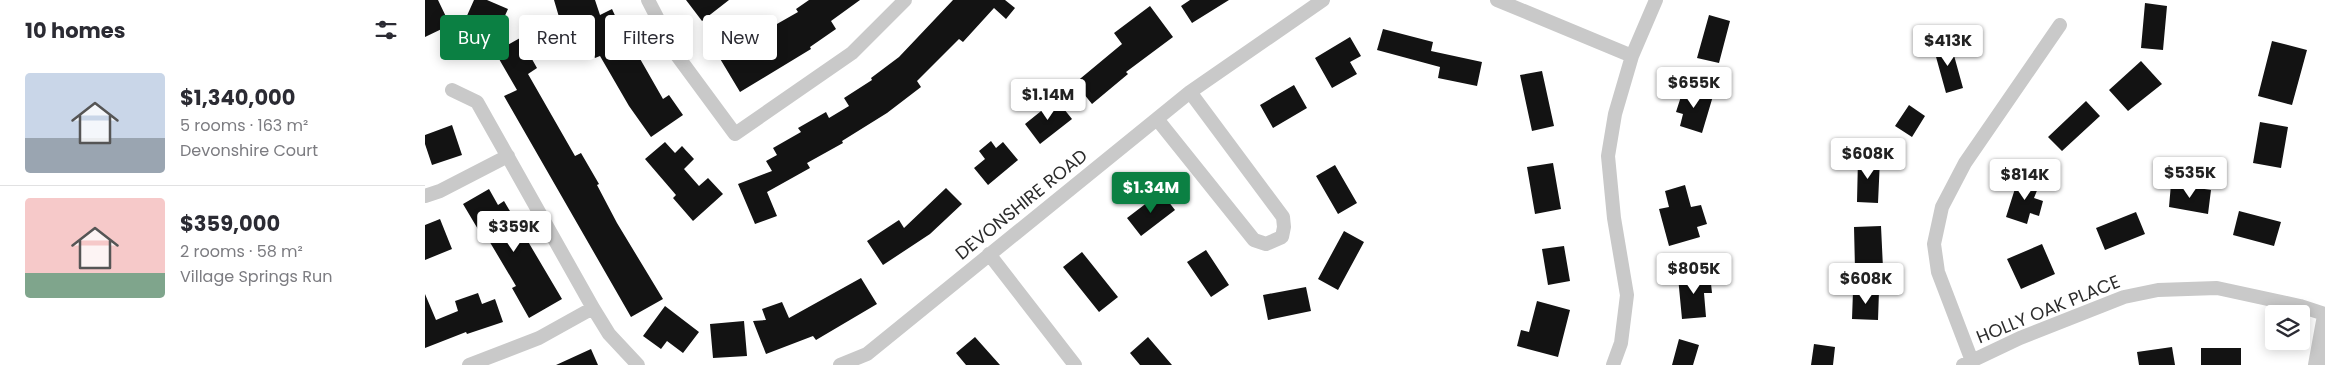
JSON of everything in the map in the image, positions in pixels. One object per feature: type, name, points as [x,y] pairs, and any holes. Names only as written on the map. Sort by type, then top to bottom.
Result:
[{"type":"street","points":[[648,0],[676,54],[735,134],[852,53],[905,0]]},
{"type":"street","name":"DEVONSHIRE ROAD","points":[[840,365],[867,354],[1190,92],[1323,0]]},
{"type":"street","points":[[1497,0],[1632,56]]},
{"type":"street","points":[[1613,365],[1621,344],[1627,295],[1614,218],[1608,156],[1615,114],[1632,56],[1656,0]]},
{"type":"street","points":[[1967,363],[1938,272],[1934,244],[1942,206],[1965,163],[2060,25]]},
{"type":"street","points":[[452,90],[477,102],[593,308],[609,334],[638,365]]},
{"type":"street","points":[[1157,119],[1254,240],[1267,244],[1282,237],[1283,217],[1190,92]]},
{"type":"street","points":[[425,196],[440,191],[508,156]]},
{"type":"street","points":[[989,254],[1075,365]]},
{"type":"street","name":"HOLLY OAK PLACE","points":[[1967,363],[2019,338],[2124,297],[2158,290],[2217,288],[2300,306],[2325,314]]},
{"type":"street","points":[[469,365],[539,338],[593,308]]},
{"type":"street","points":[[2317,365],[2325,321]]},
{"type":"building","points":[[425,0],[438,0],[445,15],[440,15],[440,30],[425,37]]},
{"type":"building","points":[[474,0],[487,0],[508,9],[505,15],[467,15]]},
{"type":"building","points":[[554,0],[595,0],[600,15],[612,9],[615,15],[605,15],[605,60],[641,60],[663,99],[669,95],[683,115],[651,137],[629,106],[600,56],[595,58],[595,15],[558,15]]},
{"type":"building","points":[[686,0],[729,0],[710,15],[703,15],[702,21]]},
{"type":"building","points":[[809,0],[860,0],[831,21],[836,29],[810,47],[811,49],[740,92],[721,60],[777,60],[777,24],[798,12],[796,9]]},
{"type":"building","points":[[953,0],[1005,0],[1015,8],[1006,19],[994,8],[963,42],[959,39],[917,81],[921,87],[887,113],[842,141],[843,143],[807,163],[810,168],[767,192],[777,216],[755,224],[738,184],[772,171],[766,161],[777,155],[773,148],[801,132],[798,128],[826,112],[829,118],[849,106],[844,98],[872,80],[871,78],[899,57]]},
{"type":"building","points":[[1190,0],[1229,0],[1192,23],[1181,6]]},
{"type":"building","points":[[2145,3],[2167,6],[2163,50],[2141,48]]},
{"type":"building","points":[[1150,6],[1173,37],[1126,72],[1128,74],[1092,104],[1075,83],[1122,44],[1114,33]]},
{"type":"building","points":[[1709,15],[1730,21],[1719,63],[1697,58]]},
{"type":"building","points":[[1383,29],[1433,42],[1431,51],[1482,62],[1477,86],[1438,78],[1440,67],[1377,50]]},
{"type":"building","points":[[1350,37],[1361,56],[1350,62],[1357,74],[1332,88],[1315,58]]},
{"type":"building","points":[[519,39],[519,60],[532,60],[537,68],[528,74],[575,156],[581,153],[599,184],[597,185],[617,223],[663,299],[631,317],[504,96],[517,90],[500,60],[509,60],[509,44]]},
{"type":"building","points":[[1950,41],[1963,88],[1946,93],[1933,46]]},
{"type":"building","points":[[2272,41],[2307,50],[2292,105],[2258,96]]},
{"type":"building","points":[[2141,61],[2162,84],[2128,111],[2109,90]]},
{"type":"building","points":[[1542,71],[1554,126],[1532,131],[1520,75]]},
{"type":"building","points":[[1294,85],[1307,108],[1273,128],[1260,105]]},
{"type":"building","points":[[1684,87],[1713,96],[1702,133],[1680,126],[1683,114],[1676,112]]},
{"type":"building","points":[[1056,99],[1072,119],[1040,144],[1025,124]]},
{"type":"building","points":[[2086,101],[2100,116],[2062,151],[2048,137]]},
{"type":"building","points":[[1909,105],[1925,116],[1912,137],[1895,126]]},
{"type":"building","points":[[2260,122],[2288,127],[2281,168],[2253,163]]},
{"type":"building","points":[[452,125],[462,155],[432,165],[425,144],[425,135]]},
{"type":"building","points":[[991,141],[996,148],[1003,142],[1018,160],[988,185],[974,168],[985,159],[979,151]]},
{"type":"building","points":[[665,142],[675,153],[682,146],[694,159],[684,169],[699,186],[708,178],[723,194],[693,221],[673,198],[676,195],[645,159]]},
{"type":"building","points":[[1858,158],[1880,159],[1878,203],[1857,202]]},
{"type":"building","points":[[1553,163],[1561,209],[1535,214],[1527,167]]},
{"type":"building","points":[[1335,165],[1357,203],[1338,214],[1316,176]]},
{"type":"building","points":[[2019,176],[2040,183],[2034,198],[2043,201],[2039,216],[2030,213],[2027,224],[2006,217]]},
{"type":"building","points":[[2171,184],[2211,190],[2208,214],[2169,207]]},
{"type":"building","points":[[1685,185],[1691,207],[1701,205],[1707,224],[1697,227],[1700,237],[1669,246],[1659,209],[1669,207],[1665,191]]},
{"type":"building","points":[[946,188],[962,204],[930,234],[883,265],[867,241],[899,220],[904,228]]},
{"type":"building","points":[[489,189],[498,205],[504,201],[562,299],[529,318],[512,288],[516,286],[488,239],[485,241],[463,204]]},
{"type":"building","points":[[1161,192],[1175,210],[1141,236],[1127,218]]},
{"type":"building","points":[[2239,211],[2281,222],[2274,246],[2233,235]]},
{"type":"building","points":[[2136,212],[2145,234],[2105,250],[2096,228]]},
{"type":"building","points":[[440,219],[452,249],[425,260],[425,225]]},
{"type":"building","points":[[1881,226],[1883,268],[1855,269],[1854,227]]},
{"type":"building","points":[[1344,231],[1364,242],[1338,290],[1318,279]]},
{"type":"building","points":[[2042,244],[2055,274],[2021,289],[2007,259]]},
{"type":"building","points":[[1564,246],[1570,281],[1548,285],[1542,249]]},
{"type":"building","points":[[1206,250],[1229,285],[1211,297],[1187,262]]},
{"type":"building","points":[[1082,252],[1118,297],[1099,312],[1063,267]]},
{"type":"building","points":[[1710,274],[1712,293],[1704,293],[1706,317],[1682,319],[1678,277]]},
{"type":"building","points":[[861,278],[877,304],[816,340],[813,336],[766,354],[753,321],[766,320],[762,309],[782,302],[789,318]]},
{"type":"building","points":[[1306,287],[1311,311],[1268,320],[1263,295]]},
{"type":"building","points":[[1853,291],[1879,291],[1878,320],[1852,319]]},
{"type":"building","points":[[478,293],[482,304],[495,299],[503,322],[467,334],[466,332],[425,348],[425,294],[436,320],[458,311],[455,301]]},
{"type":"building","points":[[1537,301],[1570,310],[1558,357],[1517,346],[1521,330],[1529,332]]},
{"type":"building","points":[[665,306],[699,332],[683,353],[667,341],[661,349],[643,336]]},
{"type":"building","points":[[744,321],[747,356],[713,358],[710,324]]},
{"type":"building","points":[[975,337],[1000,365],[966,365],[956,353]]},
{"type":"building","points":[[1148,337],[1172,365],[1140,365],[1130,353]]},
{"type":"building","points":[[1679,339],[1699,345],[1693,365],[1672,365]]},
{"type":"building","points":[[1814,344],[1835,347],[1833,365],[1811,365]]},
{"type":"building","points":[[2172,347],[2175,365],[2139,365],[2137,352]]},
{"type":"building","points":[[2201,348],[2241,348],[2241,365],[2201,365]]},
{"type":"building","points":[[591,349],[598,365],[556,365]]}]
